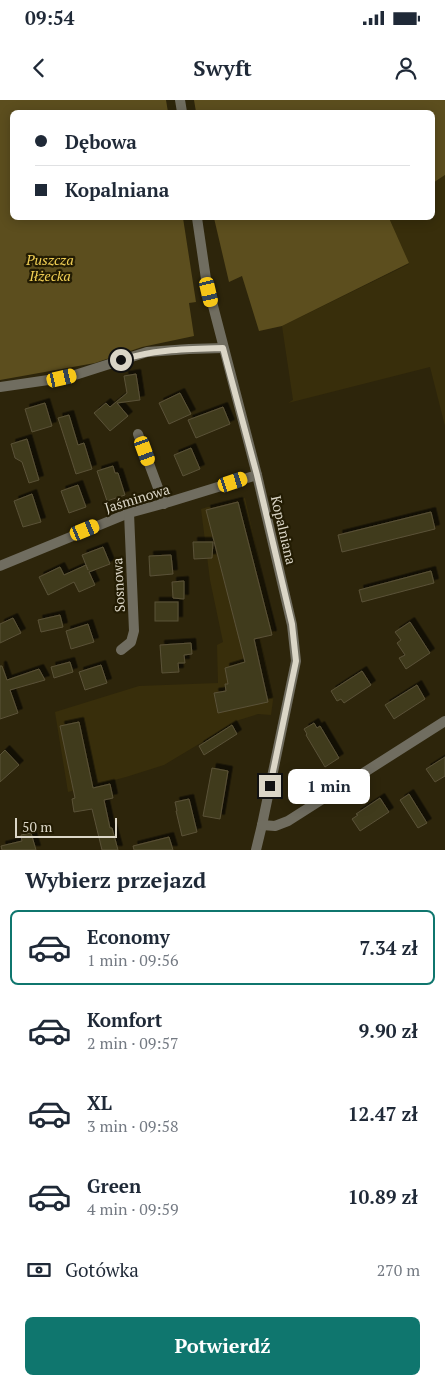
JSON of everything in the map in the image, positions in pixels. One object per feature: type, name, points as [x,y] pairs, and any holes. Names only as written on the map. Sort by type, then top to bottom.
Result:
[{"type":"street","name":"Kopalniana","points":[[197,220],[206,279],[257,475],[292,624],[296,657],[287,708],[256,850]]},
{"type":"street","points":[[0,387],[75,375],[147,352],[223,348]]},
{"type":"street","points":[[138,434],[164,504]]},
{"type":"street","name":"Jaśminowa","points":[[0,566],[129,513],[257,475]]},
{"type":"street","name":"Sosnowa","points":[[121,650],[131,642],[134,631],[129,513]]},
{"type":"street","points":[[262,825],[275,826],[288,821],[445,721]]},
{"type":"shaded area","points":[[445,175],[445,426],[430,367],[288,403],[293,400],[282,326],[409,264],[390,220],[435,220],[435,182]]},
{"type":"shaded area","points":[[245,498],[275,632],[260,636],[273,700],[271,715],[258,714],[239,720],[164,765],[68,792],[55,712],[139,686],[218,683],[217,645],[223,642],[210,580],[201,509]]},
{"type":"green space","name":"Puszcza Iłżecka","points":[[0,100],[166,100],[168,110],[10,110],[10,220],[183,220],[196,302],[189,303],[194,336],[142,347],[95,363],[0,380]]},
{"type":"green space","points":[[194,100],[445,100],[445,175],[435,182],[435,110],[196,110]]},
{"type":"green space","points":[[214,220],[390,220],[409,263],[282,326],[259,331],[242,276],[229,282]]},
{"type":"building","points":[[136,374],[140,400],[117,403],[128,416],[110,431],[94,413],[106,403],[110,407],[127,393],[124,376]]},
{"type":"building","points":[[180,393],[191,414],[169,424],[159,403]]},
{"type":"building","points":[[45,403],[52,426],[32,432],[25,409]]},
{"type":"building","points":[[223,407],[230,424],[196,438],[188,420]]},
{"type":"building","points":[[69,415],[78,445],[84,443],[92,469],[76,474],[58,418]]},
{"type":"building","points":[[27,439],[39,480],[29,483],[22,462],[15,458],[11,444]]},
{"type":"building","points":[[191,448],[200,469],[183,476],[174,455]]},
{"type":"building","points":[[113,466],[115,473],[118,473],[125,495],[107,501],[97,471]]},
{"type":"building","points":[[78,485],[86,507],[69,513],[61,491]]},
{"type":"building","points":[[32,494],[41,522],[23,527],[14,501]]},
{"type":"building","points":[[238,502],[272,635],[254,639],[268,702],[218,713],[214,693],[226,691],[225,684],[228,684],[225,668],[245,662],[206,510]]},
{"type":"building","points":[[431,512],[435,529],[342,552],[338,535]]},
{"type":"building","points":[[193,542],[213,542],[212,558],[194,559]]},
{"type":"building","points":[[103,547],[110,564],[89,572],[95,585],[79,592],[74,582],[48,595],[39,577],[60,567],[64,575],[86,565],[82,555]]},
{"type":"building","points":[[171,555],[173,574],[150,576],[149,556]]},
{"type":"building","points":[[431,571],[434,583],[362,602],[359,590]]},
{"type":"building","points":[[184,581],[184,599],[173,598],[172,582]]},
{"type":"building","points":[[155,602],[178,602],[178,621],[155,621]]},
{"type":"building","points":[[60,615],[63,627],[41,632],[38,620]]},
{"type":"building","points":[[13,618],[21,633],[0,643],[0,624]]},
{"type":"building","points":[[410,622],[430,653],[406,669],[399,658],[405,655],[397,643],[401,640],[395,632]]},
{"type":"building","points":[[88,624],[94,642],[71,649],[66,631]]},
{"type":"building","points":[[191,643],[192,654],[184,655],[185,663],[178,663],[179,672],[162,673],[160,645]]},
{"type":"building","points":[[70,662],[73,672],[54,678],[51,667]]},
{"type":"building","points":[[101,665],[107,683],[85,690],[79,672]]},
{"type":"building","points":[[0,666],[2,666],[7,680],[39,669],[45,680],[10,690],[18,713],[0,719]]},
{"type":"building","points":[[362,671],[371,685],[344,703],[341,699],[337,701],[331,691]]},
{"type":"building","points":[[417,685],[425,699],[394,719],[385,705]]},
{"type":"building","points":[[79,722],[93,788],[110,784],[113,798],[104,800],[110,828],[112,828],[118,850],[102,850],[92,809],[74,812],[72,799],[75,798],[60,726]]},
{"type":"building","points":[[314,723],[317,728],[320,726],[339,758],[325,767],[304,729]]},
{"type":"building","points":[[232,725],[237,734],[204,755],[199,746]]},
{"type":"building","points":[[5,750],[19,765],[0,782],[0,755]]},
{"type":"building","points":[[445,757],[445,776],[435,782],[426,769]]},
{"type":"building","points":[[212,768],[228,771],[220,819],[203,816]]},
{"type":"building","points":[[409,794],[427,823],[418,828],[400,800]]},
{"type":"building","points":[[380,798],[389,812],[360,831],[352,819],[358,815],[356,814]]},
{"type":"building","points":[[189,799],[197,832],[182,836],[175,802]]},
{"type":"building","points":[[31,833],[36,850],[2,850],[1,846],[22,841],[21,835]]},
{"type":"building","points":[[169,837],[173,850],[134,850],[133,846]]},
{"type":"route","points":[[121,360],[147,352],[223,348],[257,475],[292,624],[296,657],[270,786]]}]
